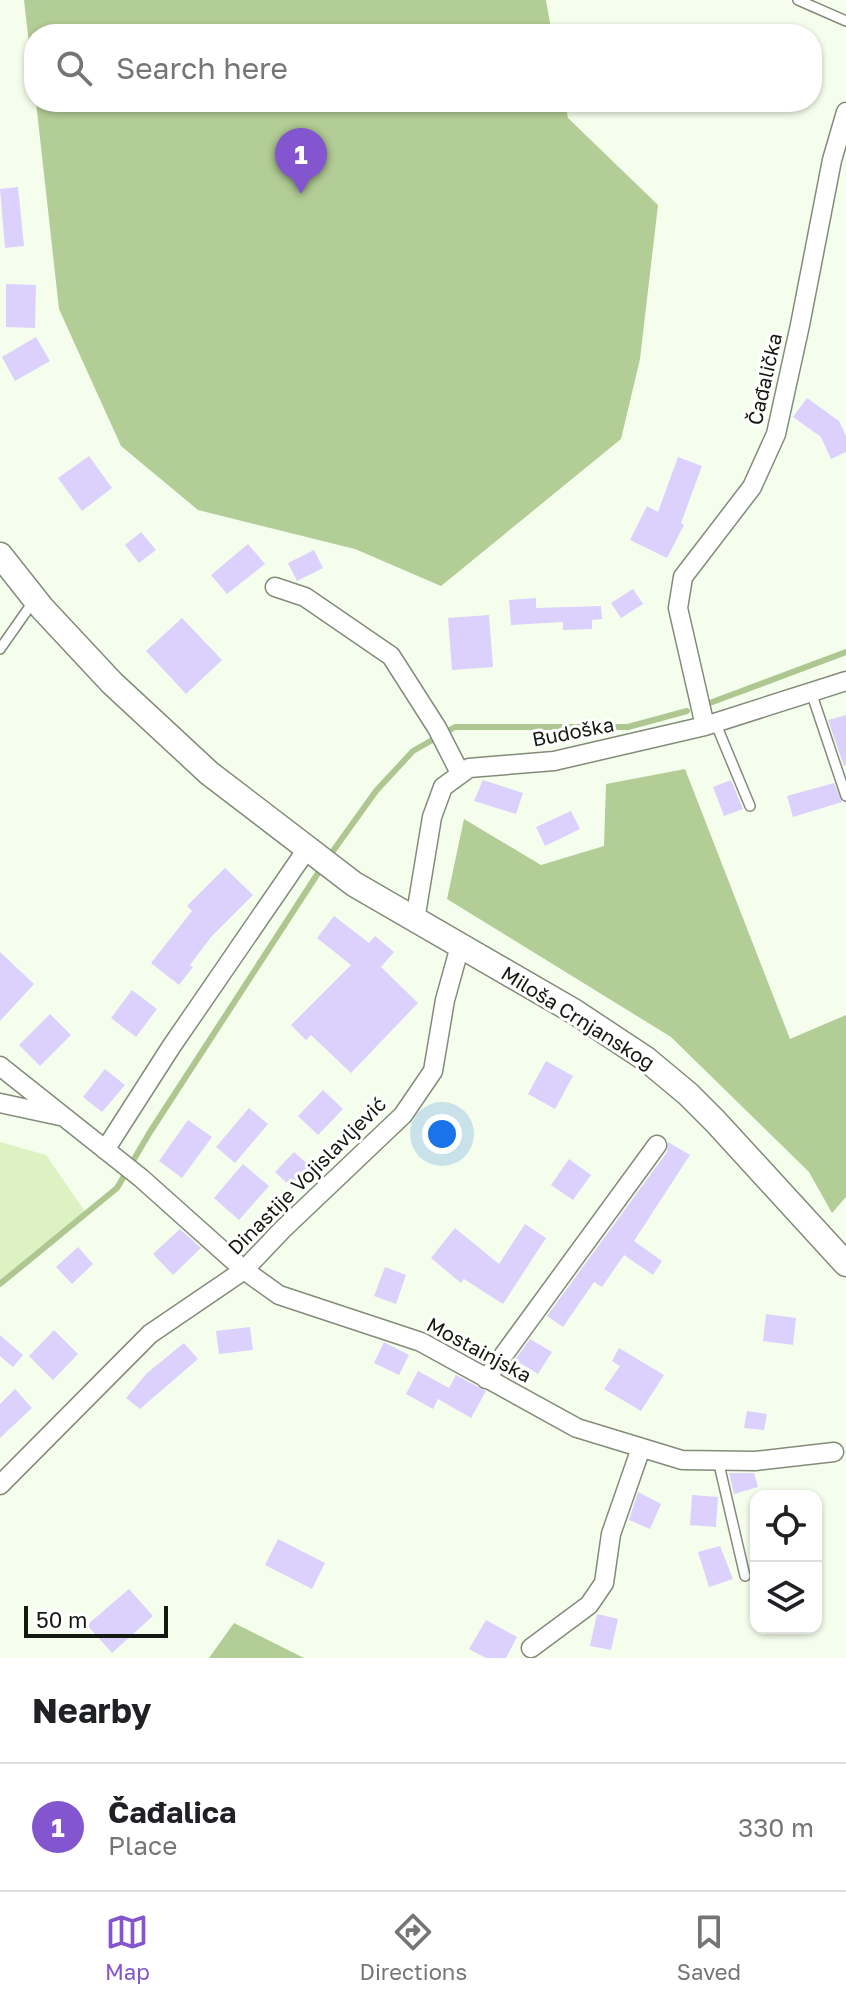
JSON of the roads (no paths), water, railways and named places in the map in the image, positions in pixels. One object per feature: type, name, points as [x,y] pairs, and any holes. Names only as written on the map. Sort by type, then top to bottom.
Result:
[{"type":"main road","points":[[0,555],[35,599],[119,691],[166,736],[312,853]]},
{"type":"main road","name":"Miloša Crnjanskog","points":[[312,853],[347,879],[613,1035],[660,1070],[715,1121],[846,1264]]},
{"type":"street","name":"Čađalička","points":[[710,724],[678,608],[683,577],[752,487],[776,434],[832,160],[846,112]]},
{"type":"street","points":[[275,587],[305,597],[391,656],[437,728],[460,773],[443,787],[432,817],[415,920]]},
{"type":"street","name":"Budoška","points":[[460,773],[469,768],[554,761],[710,724],[846,681]]},
{"type":"street","points":[[0,1066],[108,1152],[171,1047],[312,853]]},
{"type":"street","name":"Dinastije Vojislavljević","points":[[0,1485],[150,1334],[244,1270],[403,1115],[433,1071],[445,1000],[460,946]]},
{"type":"street","points":[[0,1103],[63,1117]]},
{"type":"street","points":[[486,1379],[657,1145]]},
{"type":"street","name":"Mostainjska","points":[[108,1152],[244,1270],[279,1295],[421,1342],[577,1428],[682,1460],[755,1461],[834,1452]]},
{"type":"street","points":[[531,1648],[589,1605],[604,1583],[611,1534],[641,1448]]},
{"type":"lane","points":[[798,0],[846,21]]},
{"type":"lane","points":[[0,649],[35,599]]},
{"type":"lane","points":[[811,692],[846,796]]},
{"type":"lane","points":[[710,724],[750,806]]},
{"type":"lane","points":[[718,1460],[745,1576]]},
{"type":"waterway","points":[[707,704],[846,652]]},
{"type":"waterway","points":[[328,858],[376,791],[413,751],[455,727],[628,727],[687,711]]},
{"type":"waterway","points":[[0,1284],[117,1188],[322,867]]},
{"type":"place","name":"Čađalica","points":[[301,194]]}]
